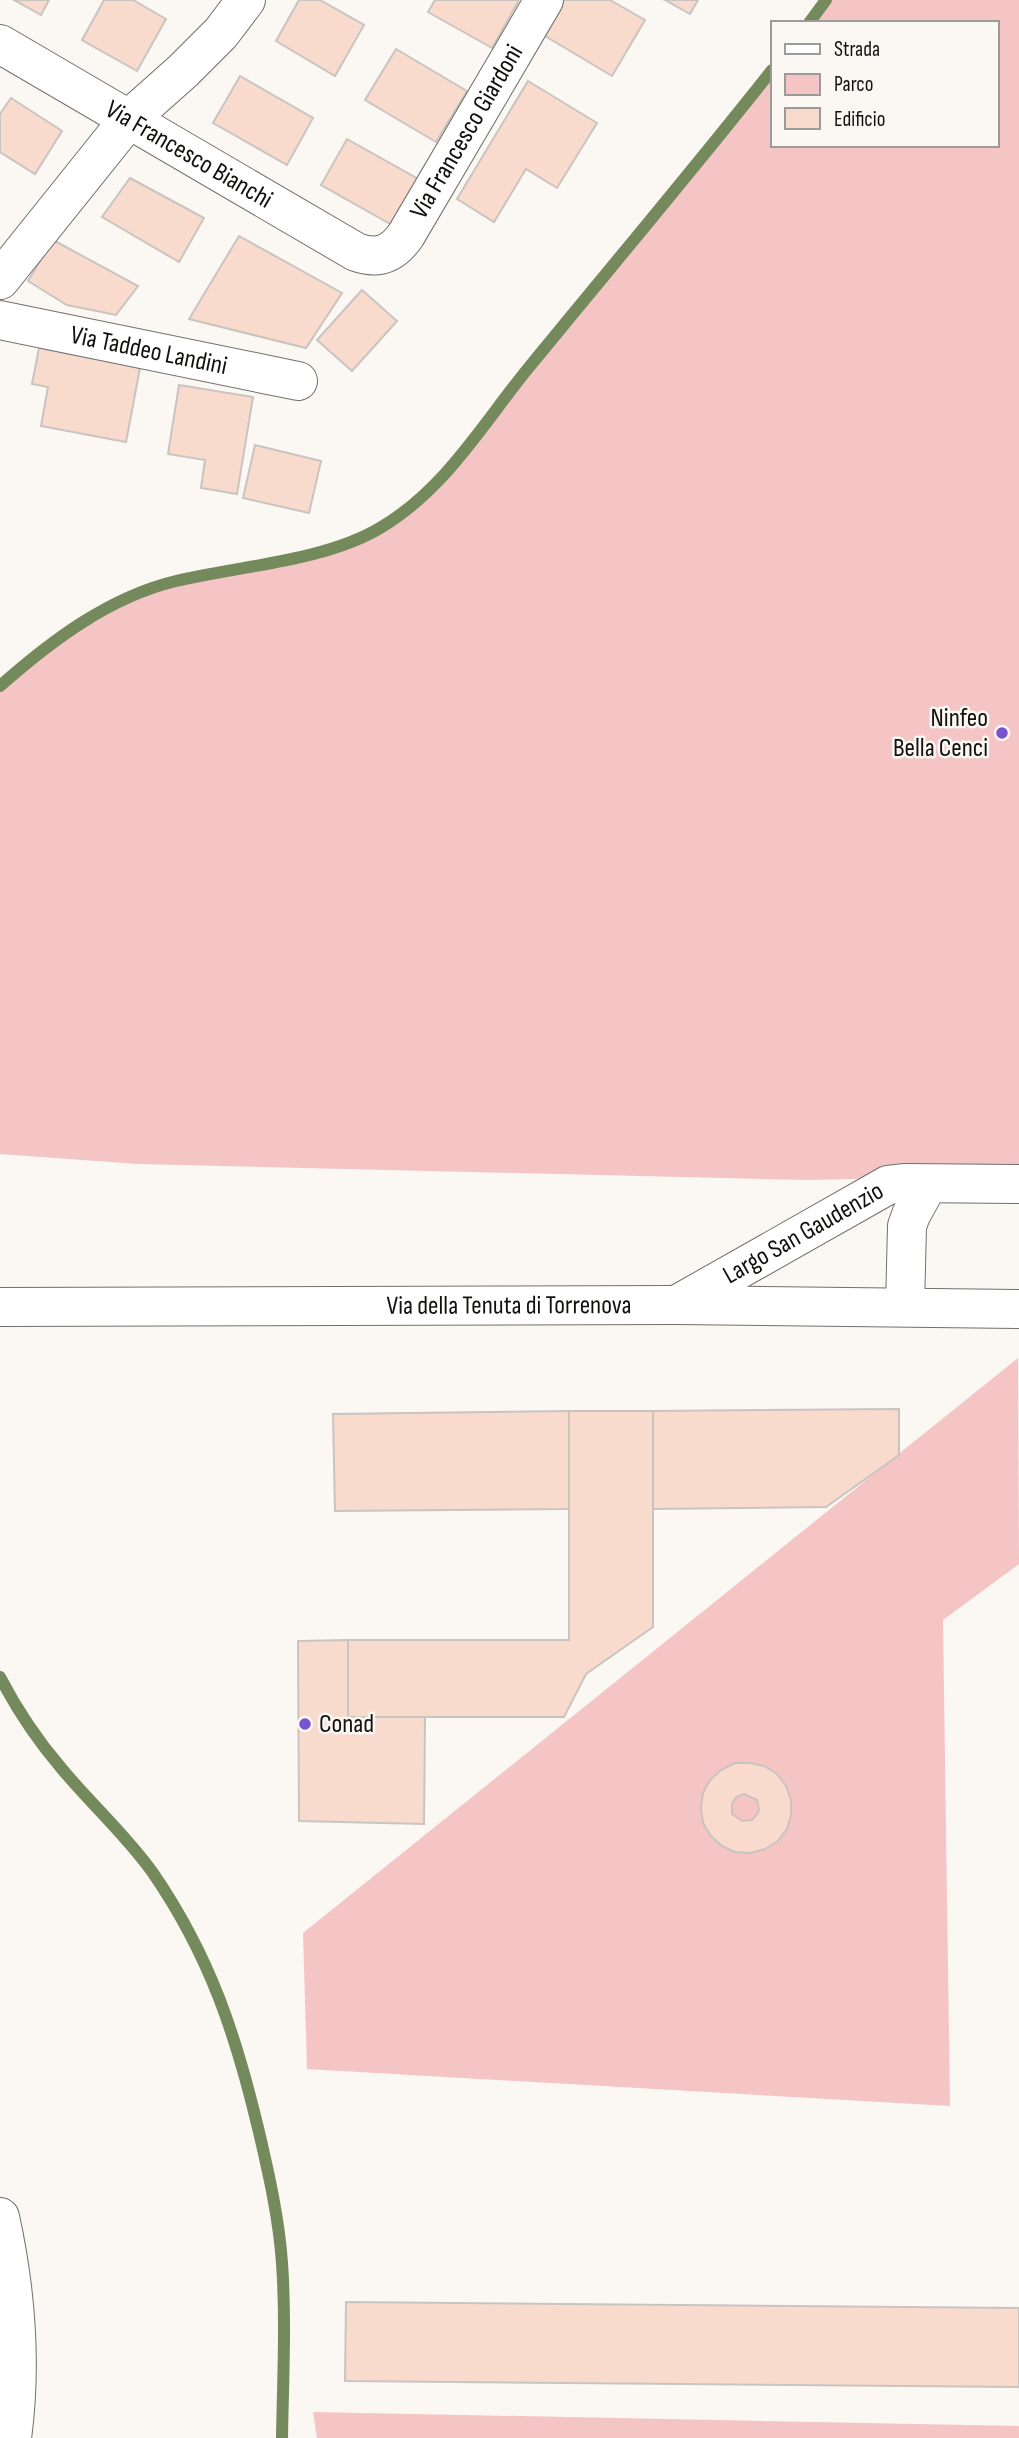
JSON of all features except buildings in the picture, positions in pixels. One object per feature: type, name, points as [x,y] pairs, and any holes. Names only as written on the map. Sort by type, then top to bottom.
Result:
[{"type":"street","points":[[0,280],[129,119],[174,81],[221,33],[246,0]]},
{"type":"street","name":"Via Francesco Giardoni","points":[[379,256],[389,253],[406,235],[544,0]]},
{"type":"street","name":"Via Francesco Bianchi","points":[[0,44],[356,253],[368,257],[379,256]]},
{"type":"street","name":"Via Taddeo Landini","points":[[0,320],[298,382]]},
{"type":"street","name":"Largo San Gaudenzio","points":[[676,1306],[880,1189],[897,1184],[1019,1184]]},
{"type":"street","points":[[905,1307],[907,1226],[928,1184]]},
{"type":"street","name":"Via della Tenuta di Torrenova","points":[[0,1307],[1019,1308]]},
{"type":"street","points":[[0,2217],[12,2275],[16,2332],[18,2380],[12,2438]]},
{"type":"green space","points":[[826,0],[1019,0],[1019,1175],[808,1180],[138,1164],[0,1154],[0,686],[60,637],[127,598],[176,581],[334,548],[380,528],[403,512],[425,494],[462,454],[530,366],[771,71],[771,147],[998,147],[998,21],[810,21]]},
{"type":"green space","points":[[1018,1358],[1019,1564],[943,1620],[950,2106],[307,2069],[303,1933]]},
{"type":"green space","points":[[313,2412],[1019,2426],[1019,2438],[317,2438]]},
{"type":"waterway","points":[[810,21],[826,0]]},
{"type":"waterway","points":[[0,686],[60,637],[127,598],[176,581],[334,548],[380,528],[403,512],[425,494],[462,454],[530,366],[771,71]]},
{"type":"waterway","points":[[0,1677],[45,1747],[153,1873],[190,1935],[219,1997],[250,2096],[279,2230],[284,2307],[282,2438]]},
{"type":"place","name":"Ninfeo Bella Cenci","points":[[1002,733]]},
{"type":"place","name":"Conad","points":[[305,1724]]}]
